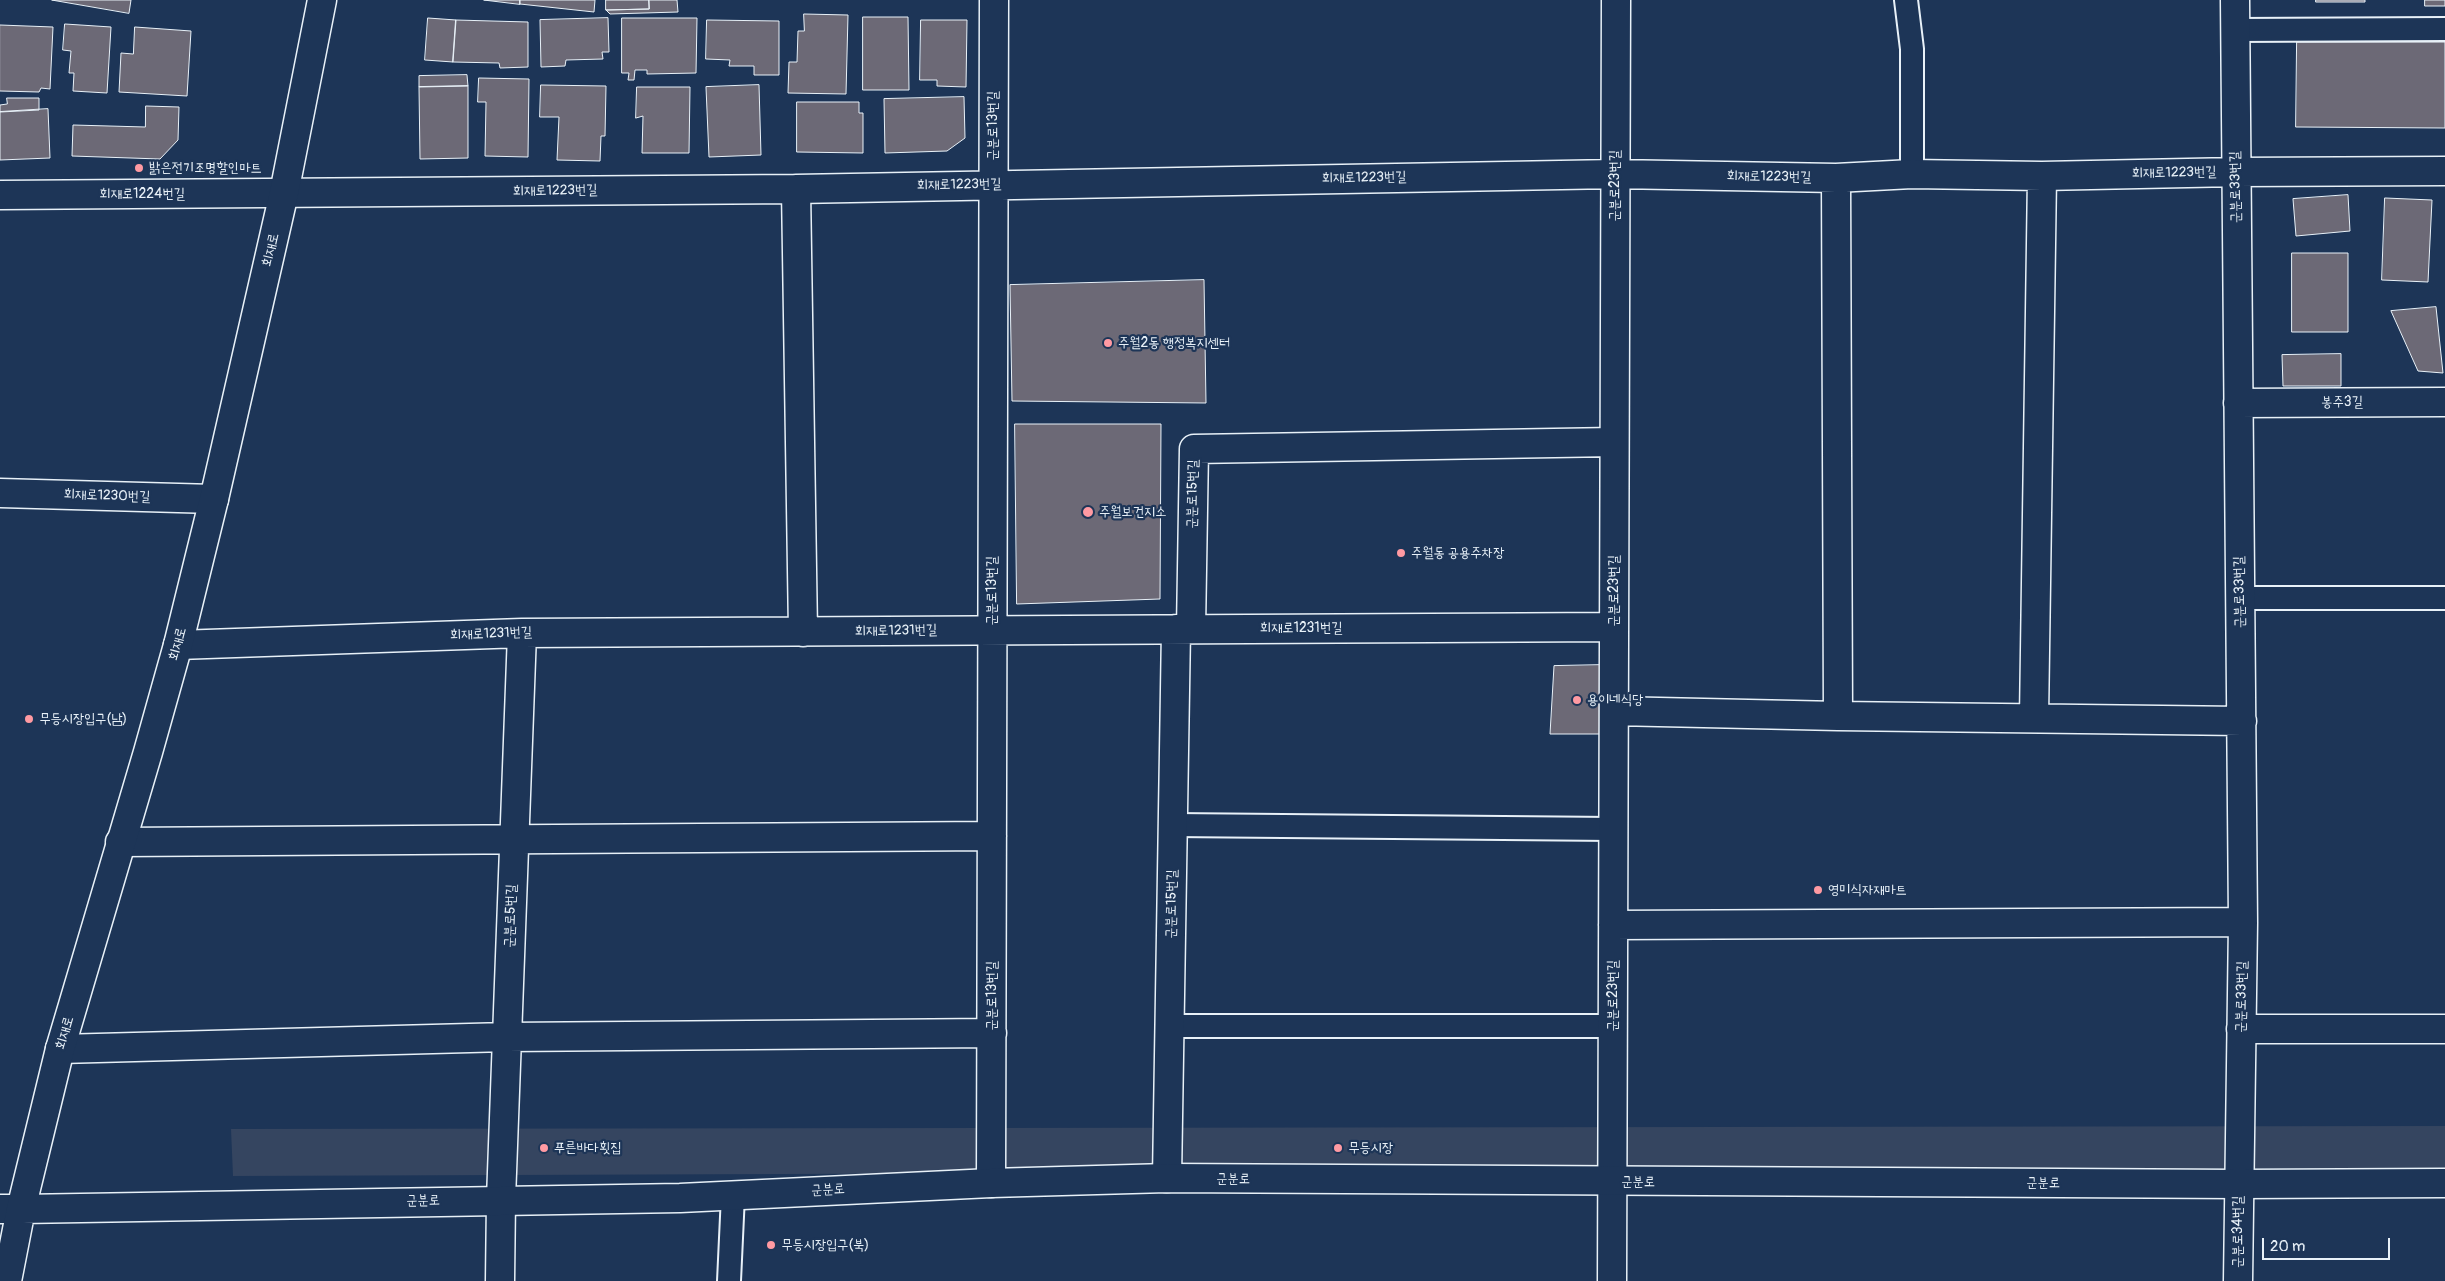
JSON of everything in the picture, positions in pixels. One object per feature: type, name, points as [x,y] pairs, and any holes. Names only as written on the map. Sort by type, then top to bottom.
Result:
[{"type":"street","name":"회재로","points":[[7,1281],[11,1209],[60,1049],[178,645],[214,499],[284,193],[322,0]]},
{"type":"street","name":"군분로13번길","points":[[991,1182],[992,184],[994,0]]},
{"type":"street","name":"군분로23번길","points":[[1612,1281],[1616,0]]},
{"type":"street","name":"군분로33번길","points":[[2234,0],[2243,922],[2238,1184]]},
{"type":"street","name":"회재로1223번길","points":[[284,193],[796,189],[1615,174],[1836,178],[1912,174],[2042,176],[2236,172],[2445,171]]},
{"type":"street","points":[[2034,718],[2042,176]]},
{"type":"street","points":[[1836,178],[1838,716]]},
{"type":"street","points":[[796,189],[803,632]]},
{"type":"street","name":"회재로1224번길","points":[[0,195],[284,193]]},
{"type":"street","name":"봉주3길","points":[[2238,403],[2445,402]]},
{"type":"street","name":"군분로15번길","points":[[1167,1178],[1173,825],[1194,449],[1614,442]]},
{"type":"street","name":"회재로1230번길","points":[[0,493],[214,499]]},
{"type":"street","name":"회재로1231번길","points":[[178,645],[522,633],[1614,627]]},
{"type":"street","name":"군분로5번길","points":[[500,1281],[501,1200],[522,633]]},
{"type":"street","points":[[1614,711],[1838,716],[2242,720]]},
{"type":"street","points":[[120,842],[992,836]]},
{"type":"street","points":[[1613,926],[2243,922]]},
{"type":"street","points":[[2241,1029],[2445,1029]]},
{"type":"street","points":[[60,1049],[507,1037],[992,1033]]},
{"type":"street","name":"군분로","points":[[11,1209],[680,1198],[991,1182],[1167,1178],[1612,1182],[2445,1183]]},
{"type":"street","name":"군분로34번길","points":[[2238,1184],[2238,1281]]},
{"type":"lane","points":[[1906,0],[1912,49],[1912,174]]},
{"type":"lane","points":[[2235,30],[2445,29]]},
{"type":"lane","points":[[2240,598],[2445,598]]},
{"type":"lane","points":[[1173,825],[1613,829]]},
{"type":"lane","points":[[1170,1026],[1613,1026]]},
{"type":"lane","points":[[729,1281],[733,1195]]},
{"type":"shaded area","name":"무등시장","points":[[2445,1126],[2445,1168],[233,1176],[231,1129]]},
{"type":"building","points":[[52,0],[131,0],[129,13]]},
{"type":"building","points":[[484,0],[520,0],[520,4]]},
{"type":"building","points":[[520,0],[595,0],[594,12],[520,4]]},
{"type":"building","points":[[606,0],[649,0],[649,9],[606,10]]},
{"type":"building","points":[[649,0],[677,0],[678,12],[610,14],[606,10],[649,9]]},
{"type":"building","points":[[2316,0],[2365,0],[2365,2],[2316,2]]},
{"type":"building","points":[[2425,0],[2445,0],[2445,6],[2425,6]]},
{"type":"building","points":[[804,14],[848,15],[846,94],[788,93],[789,62],[797,62],[798,31],[804,31]]},
{"type":"building","points":[[863,17],[908,17],[909,90],[863,90]]},
{"type":"building","points":[[428,18],[456,20],[453,62],[425,60]]},
{"type":"building","points":[[608,18],[609,52],[602,52],[603,59],[566,60],[565,66],[541,67],[540,20]]},
{"type":"building","points":[[622,18],[697,18],[696,73],[647,74],[647,70],[635,70],[634,80],[628,80],[629,73],[622,73]]},
{"type":"building","points":[[456,20],[528,22],[528,67],[500,68],[499,63],[453,62]]},
{"type":"building","points":[[707,20],[779,21],[779,75],[754,75],[754,66],[729,66],[730,60],[706,59]]},
{"type":"building","points":[[921,20],[967,20],[966,87],[937,86],[937,80],[920,80]]},
{"type":"building","points":[[65,24],[111,27],[107,93],[73,91],[74,73],[69,73],[71,51],[63,50]]},
{"type":"building","points":[[0,25],[53,27],[50,89],[41,88],[39,92],[0,91]]},
{"type":"building","points":[[135,27],[191,31],[187,96],[119,92],[121,53],[133,54]]},
{"type":"building","points":[[2297,42],[2445,42],[2445,128],[2296,127]]},
{"type":"building","points":[[467,75],[468,86],[419,87],[419,76]]},
{"type":"building","points":[[479,78],[529,79],[528,157],[485,156],[486,102],[478,102]]},
{"type":"building","points":[[541,85],[606,86],[605,136],[601,136],[600,161],[557,160],[559,117],[540,117]]},
{"type":"building","points":[[759,85],[761,155],[709,157],[706,87]]},
{"type":"building","points":[[468,86],[468,158],[420,159],[419,87]]},
{"type":"building","points":[[637,87],[690,87],[689,153],[642,153],[643,116],[636,118]]},
{"type":"building","points":[[964,97],[965,138],[947,151],[885,153],[884,99]]},
{"type":"building","points":[[7,98],[39,98],[39,110],[0,112],[0,105],[7,104]]},
{"type":"building","points":[[797,102],[859,102],[859,113],[863,113],[863,153],[797,152]]},
{"type":"building","points":[[146,106],[179,107],[178,140],[160,159],[72,156],[73,125],[145,127]]},
{"type":"building","points":[[48,109],[50,158],[0,160],[0,112]]},
{"type":"building","points":[[2348,195],[2350,231],[2296,236],[2293,199]]},
{"type":"building","points":[[2385,198],[2432,200],[2428,282],[2382,280]]},
{"type":"building","points":[[2292,253],[2348,253],[2348,332],[2292,332]]},
{"type":"building","name":"주월2동 행정복지센터","points":[[1204,280],[1206,403],[1012,401],[1010,285]]},
{"type":"building","points":[[2436,307],[2443,373],[2418,371],[2391,311]]},
{"type":"building","points":[[2341,354],[2341,386],[2283,386],[2282,355]]},
{"type":"building","name":"주월보건지소","points":[[1015,424],[1161,424],[1160,599],[1017,604]]},
{"type":"building","name":"용이네식당","points":[[1603,665],[1603,734],[1550,734],[1554,666]]},
{"type":"place","name":"밝은전기조명할인마트","points":[[139,168]]},
{"type":"place","name":"주월2동 행정복지센터","points":[[1108,343]]},
{"type":"place","name":"주월보건지소","points":[[1088,512]]},
{"type":"place","name":"주월동 공용주차장","points":[[1401,553]]},
{"type":"place","name":"용이네식당","points":[[1577,700]]},
{"type":"place","name":"무등시장입구(남)","points":[[29,719]]},
{"type":"place","name":"영미식자재마트","points":[[1818,890]]},
{"type":"place","name":"푸른바다횟집","points":[[544,1148]]},
{"type":"place","name":"무등시장","points":[[1338,1148]]},
{"type":"place","name":"무등시장입구(북)","points":[[771,1245]]}]
